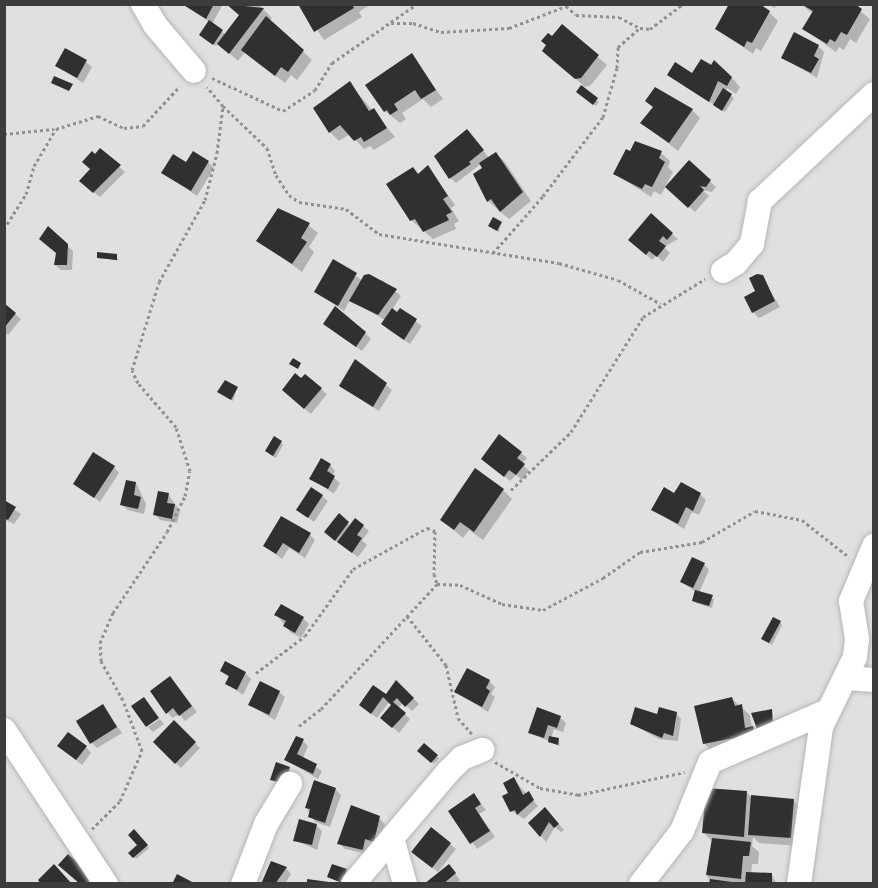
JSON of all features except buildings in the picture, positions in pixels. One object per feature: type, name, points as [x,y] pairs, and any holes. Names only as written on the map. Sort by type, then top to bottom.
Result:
[{"type":"street","points":[[143,4],[155,25],[194,72]]},
{"type":"street","points":[[723,271],[736,263],[752,244],[760,201],[873,94]]},
{"type":"street","points":[[799,884],[817,744],[825,712],[846,678],[857,649],[851,601],[858,578],[873,546]]},
{"type":"street","points":[[846,678],[873,680]]},
{"type":"street","points":[[641,884],[682,831],[704,771],[722,753],[825,712]]},
{"type":"street","points":[[4,730],[80,840],[106,884]]},
{"type":"street","points":[[353,884],[449,771],[462,758],[482,750]]},
{"type":"street","points":[[243,884],[266,825],[290,784]]},
{"type":"street","points":[[392,838],[405,884]]},
{"type":"path","points":[[194,72],[283,111],[315,90],[332,63],[417,4]]},
{"type":"path","points":[[391,23],[413,23],[441,32],[509,28],[566,6],[576,15],[619,17],[639,28],[650,29],[683,4]]},
{"type":"path","points":[[493,253],[543,196],[603,117],[617,68],[618,47],[639,28]]},
{"type":"path","points":[[194,72],[223,106],[267,148],[276,175],[289,195],[299,202],[346,209],[379,234],[559,263],[618,280],[661,304]]},
{"type":"path","points":[[4,134],[56,129],[98,116],[124,128],[143,126],[194,72]]},
{"type":"path","points":[[80,840],[120,801],[142,751],[123,700],[101,662],[100,643],[113,613],[167,532],[185,496],[190,471],[176,427],[138,383],[132,370],[159,282],[205,200],[217,153],[223,106]]},
{"type":"path","points":[[4,229],[26,195],[34,166],[56,129]]},
{"type":"path","points":[[511,490],[571,432],[628,335],[661,304],[723,271]]},
{"type":"path","points":[[299,726],[321,709],[437,584],[460,585],[502,604],[543,610],[603,578],[640,552],[702,542],[755,511],[802,520],[849,557],[858,578]]},
{"type":"path","points":[[256,673],[305,636],[353,569],[427,528],[435,531],[434,574],[437,584]]},
{"type":"path","points":[[406,616],[446,665],[458,718],[482,750],[503,768],[540,788],[578,795],[704,771]]}]
